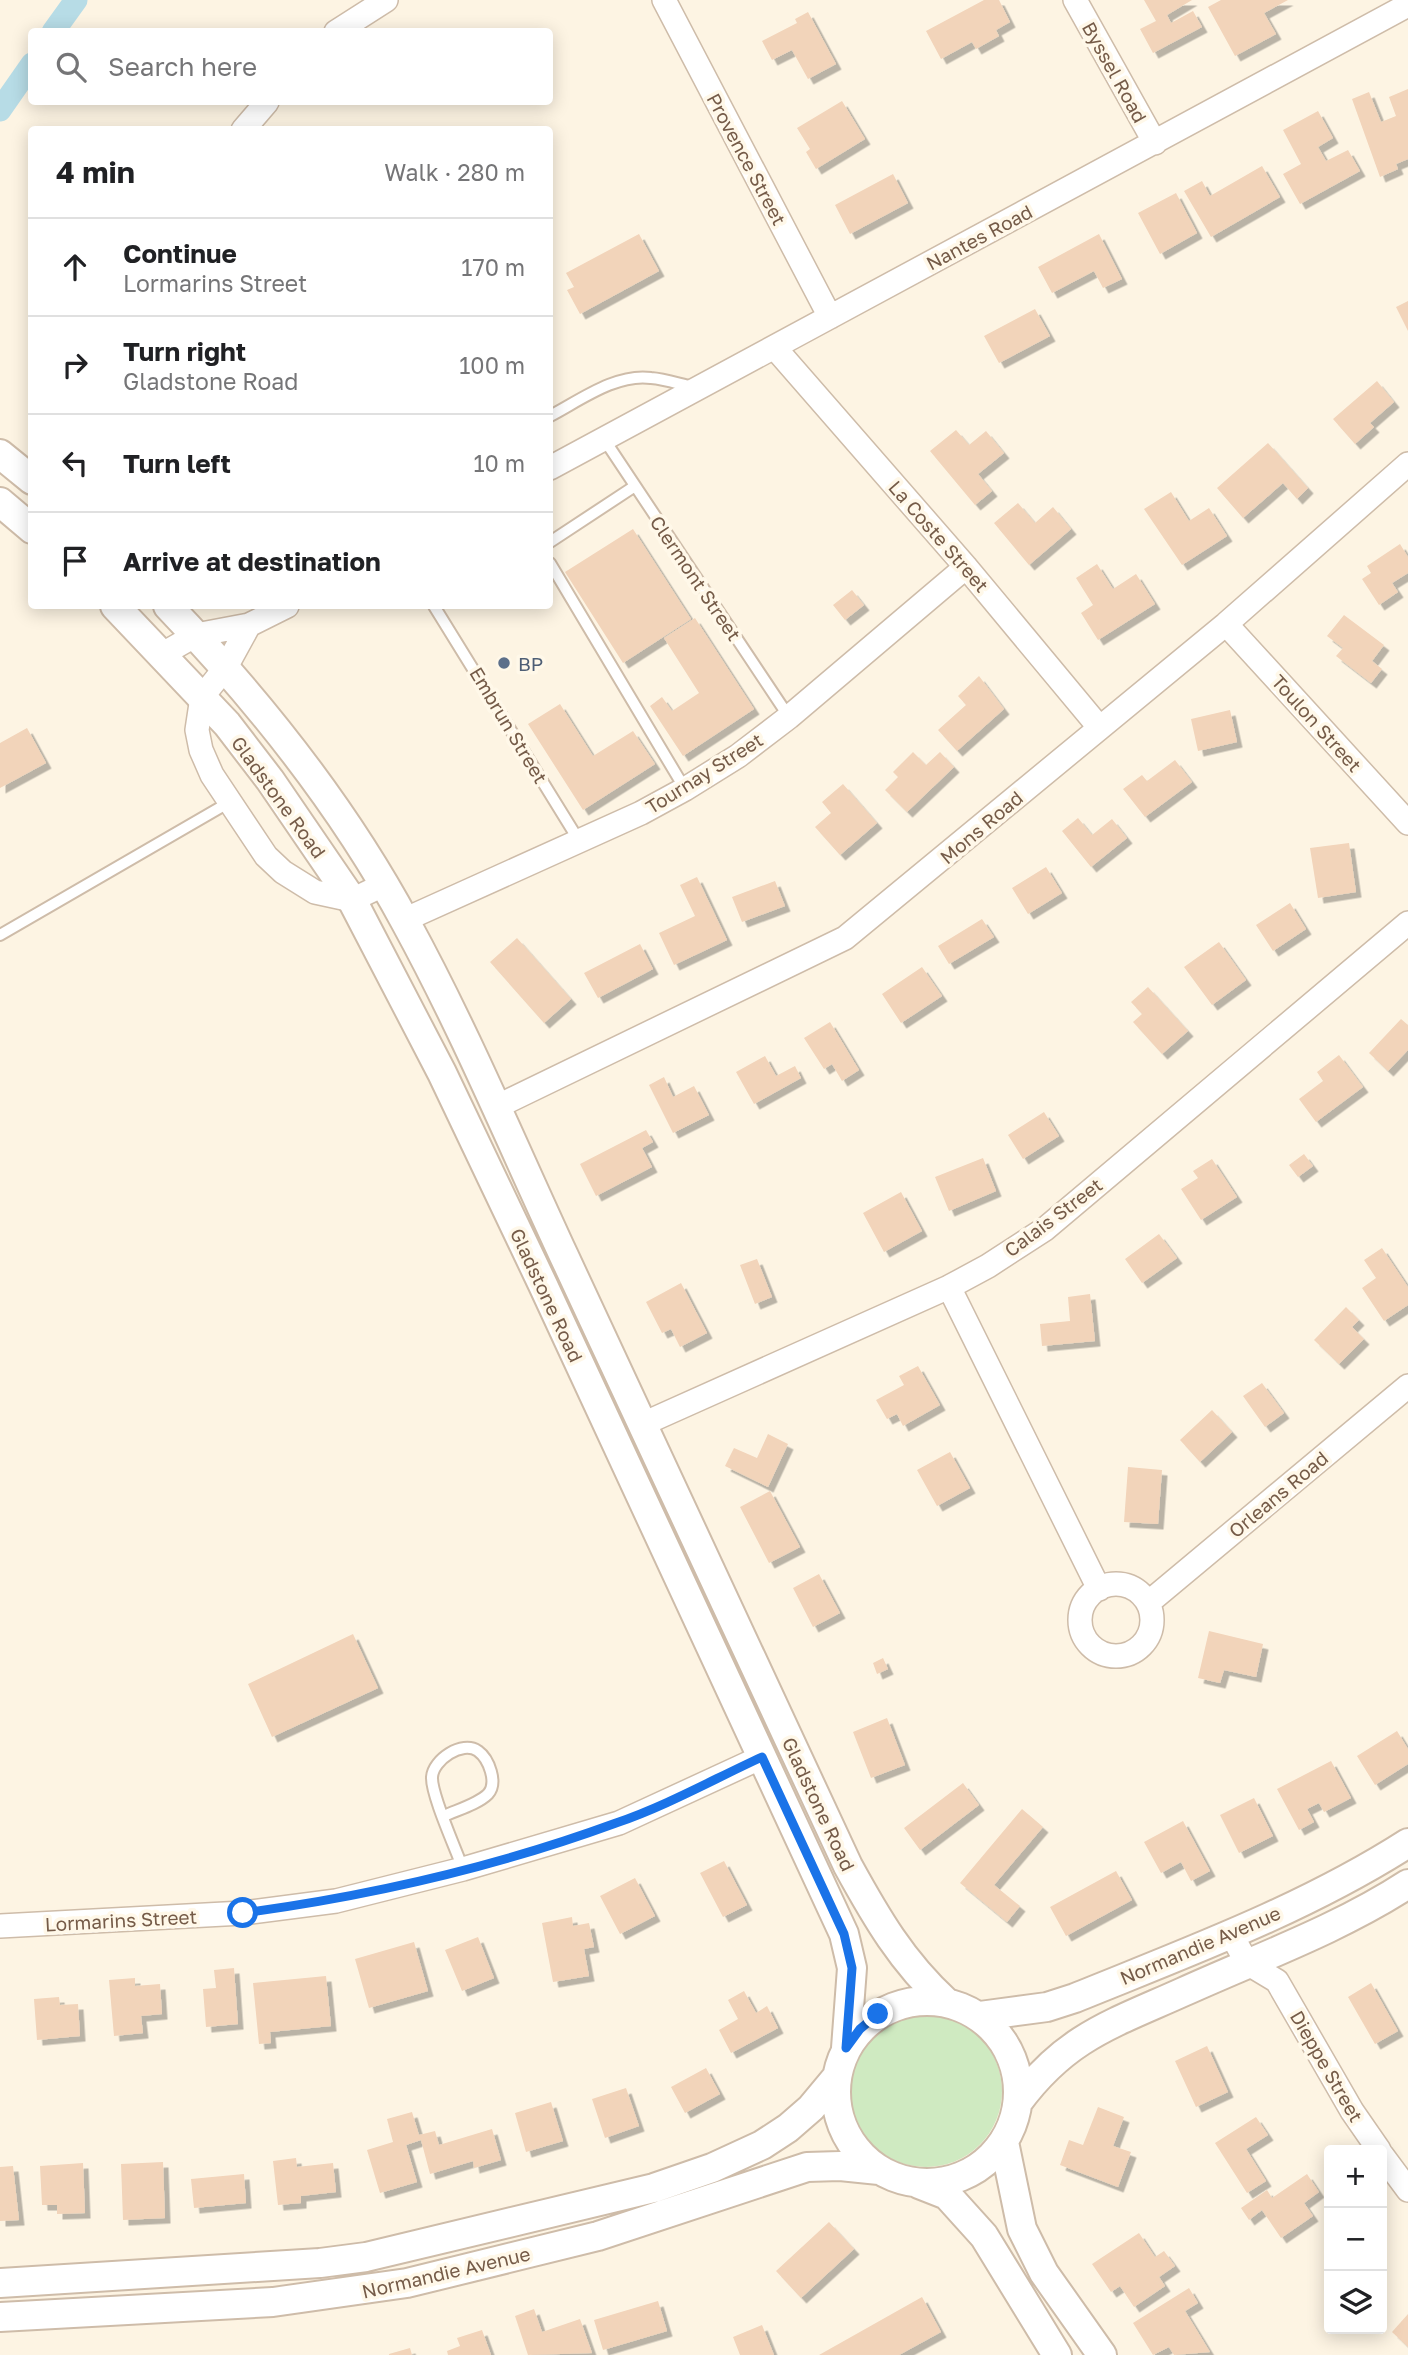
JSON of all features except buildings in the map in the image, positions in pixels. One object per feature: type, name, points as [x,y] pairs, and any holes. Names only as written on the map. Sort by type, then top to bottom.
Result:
[{"type":"street","points":[[342,28],[386,0]]},
{"type":"street","name":"Provence Street","points":[[664,0],[830,317]]},
{"type":"street","name":"Byssel Road","points":[[1075,0],[1155,144]]},
{"type":"street","name":"Nantes Road","points":[[553,466],[1155,144],[1408,5]]},
{"type":"street","points":[[246,126],[264,105]]},
{"type":"street","name":"La Coste Street","points":[[775,348],[966,567],[1099,727]]},
{"type":"street","points":[[0,454],[28,477]]},
{"type":"street","name":"Mons Road","points":[[503,1119],[845,938],[877,915],[1099,727],[1226,624],[1408,464]]},
{"type":"street","points":[[0,502],[28,525]]},
{"type":"street","name":"Tournay Street","points":[[404,920],[578,839],[641,813],[738,756],[789,717],[966,567]]},
{"type":"street","name":"Gladstone Road","points":[[118,609],[202,697],[270,780],[352,900],[452,1095],[844,1934],[852,1968],[846,2048]]},
{"type":"street","name":"Gladstone Road","points":[[171,609],[226,667],[301,761],[404,920],[485,1079],[779,1719],[879,1924],[921,1979],[946,2002]]},
{"type":"street","points":[[161,655],[196,635],[249,625],[281,609]]},
{"type":"street","name":"Toulon Street","points":[[1226,624],[1408,823]]},
{"type":"street","points":[[249,625],[226,667],[202,697],[197,730],[201,750],[228,803],[266,856],[283,872],[315,892],[352,900],[383,885]]},
{"type":"street","name":"Calais Street","points":[[643,1424],[949,1287],[988,1266],[1045,1228],[1408,923]]},
{"type":"street","points":[[384,963],[418,946]]},
{"type":"street","points":[[452,1095],[485,1079]]},
{"type":"street","points":[[477,1148],[503,1119]]},
{"type":"street","points":[[949,1287],[1099,1589]]},
{"type":"street","name":"Orleans Road","points":[[1148,1603],[1408,1386]]},
{"type":"street","points":[[601,1412],[631,1398]]},
{"type":"street","points":[[624,1464],[640,1461],[654,1450]]},
{"type":"street","points":[[1109,1585],[1131,1588],[1148,1603],[1152,1623],[1145,1642],[1127,1655],[1107,1655],[1089,1644],[1081,1625],[1084,1604],[1099,1589],[1109,1585]]},
{"type":"street","points":[[750,1731],[779,1719]]},
{"type":"street","points":[[767,1768],[785,1777],[802,1766]]},
{"type":"street","name":"Lormarins Street","points":[[0,1926],[243,1913],[336,1901],[463,1869],[619,1823],[767,1768]]},
{"type":"street","name":"Normandie Avenue","points":[[980,2016],[1047,2007],[1076,1998],[1274,1914],[1331,1887],[1408,1843]]},
{"type":"street","name":"Normandie Avenue","points":[[1018,2102],[1042,2071],[1078,2042],[1342,1920],[1408,1884]]},
{"type":"street","points":[[1274,1914],[1286,1945],[1277,1981]]},
{"type":"street","points":[[1231,1934],[1247,1963]]},
{"type":"street","name":"Dieppe Street","points":[[1247,1963],[1277,1981],[1375,2145]]},
{"type":"street","points":[[915,2183],[941,2182],[965,2175],[987,2161],[1004,2142],[1014,2123],[1018,2102],[1017,2069],[1003,2039],[980,2016],[946,2002],[922,2000],[899,2004],[878,2014],[860,2029],[846,2048],[836,2078],[836,2105],[844,2131],[859,2153],[879,2171],[947,2195],[984,2236],[1057,2355]]},
{"type":"street","name":"Normandie Avenue","points":[[0,2283],[343,2260],[654,2188],[712,2168],[762,2145],[811,2108],[836,2078]]},
{"type":"street","points":[[1004,2142],[1022,2229],[1044,2273],[1102,2355]]},
{"type":"street","points":[[1387,2162],[1408,2190]]},
{"type":"street","name":"Normandie Avenue","points":[[0,2317],[324,2297],[407,2283],[598,2236],[807,2167],[840,2166],[879,2171]]},
{"type":"lane","points":[[553,414],[606,386],[631,378],[649,377],[696,388]]},
{"type":"lane","name":"Clermont Street","points":[[604,439],[789,717]]},
{"type":"lane","points":[[553,540],[635,486]]},
{"type":"lane","points":[[553,568],[685,789]]},
{"type":"lane","name":"Embrun Street","points":[[437,609],[578,839]]},
{"type":"lane","points":[[0,935],[228,803]]},
{"type":"lane","points":[[444,1816],[487,1796],[492,1789],[487,1762],[477,1750],[468,1748],[453,1752],[434,1768],[433,1783],[444,1816],[463,1869]]},
{"type":"green space","points":[[926,2015],[955,2021],[980,2037],[996,2062],[1002,2091],[996,2120],[980,2145],[955,2161],[926,2167],[897,2161],[872,2145],[856,2120],[850,2091],[856,2062],[872,2037],[897,2021]]},
{"type":"waterway","points":[[56,28],[76,0]]},
{"type":"waterway","points":[[0,110],[28,70]]},
{"type":"place","name":"BP","points":[[504,663]]},
{"type":"route","points":[[243,1913],[336,1901],[558,1843],[619,1823],[762,1757],[814,1864],[844,1934],[852,1968],[852,2002],[846,2048],[860,2029],[878,2014]]}]
